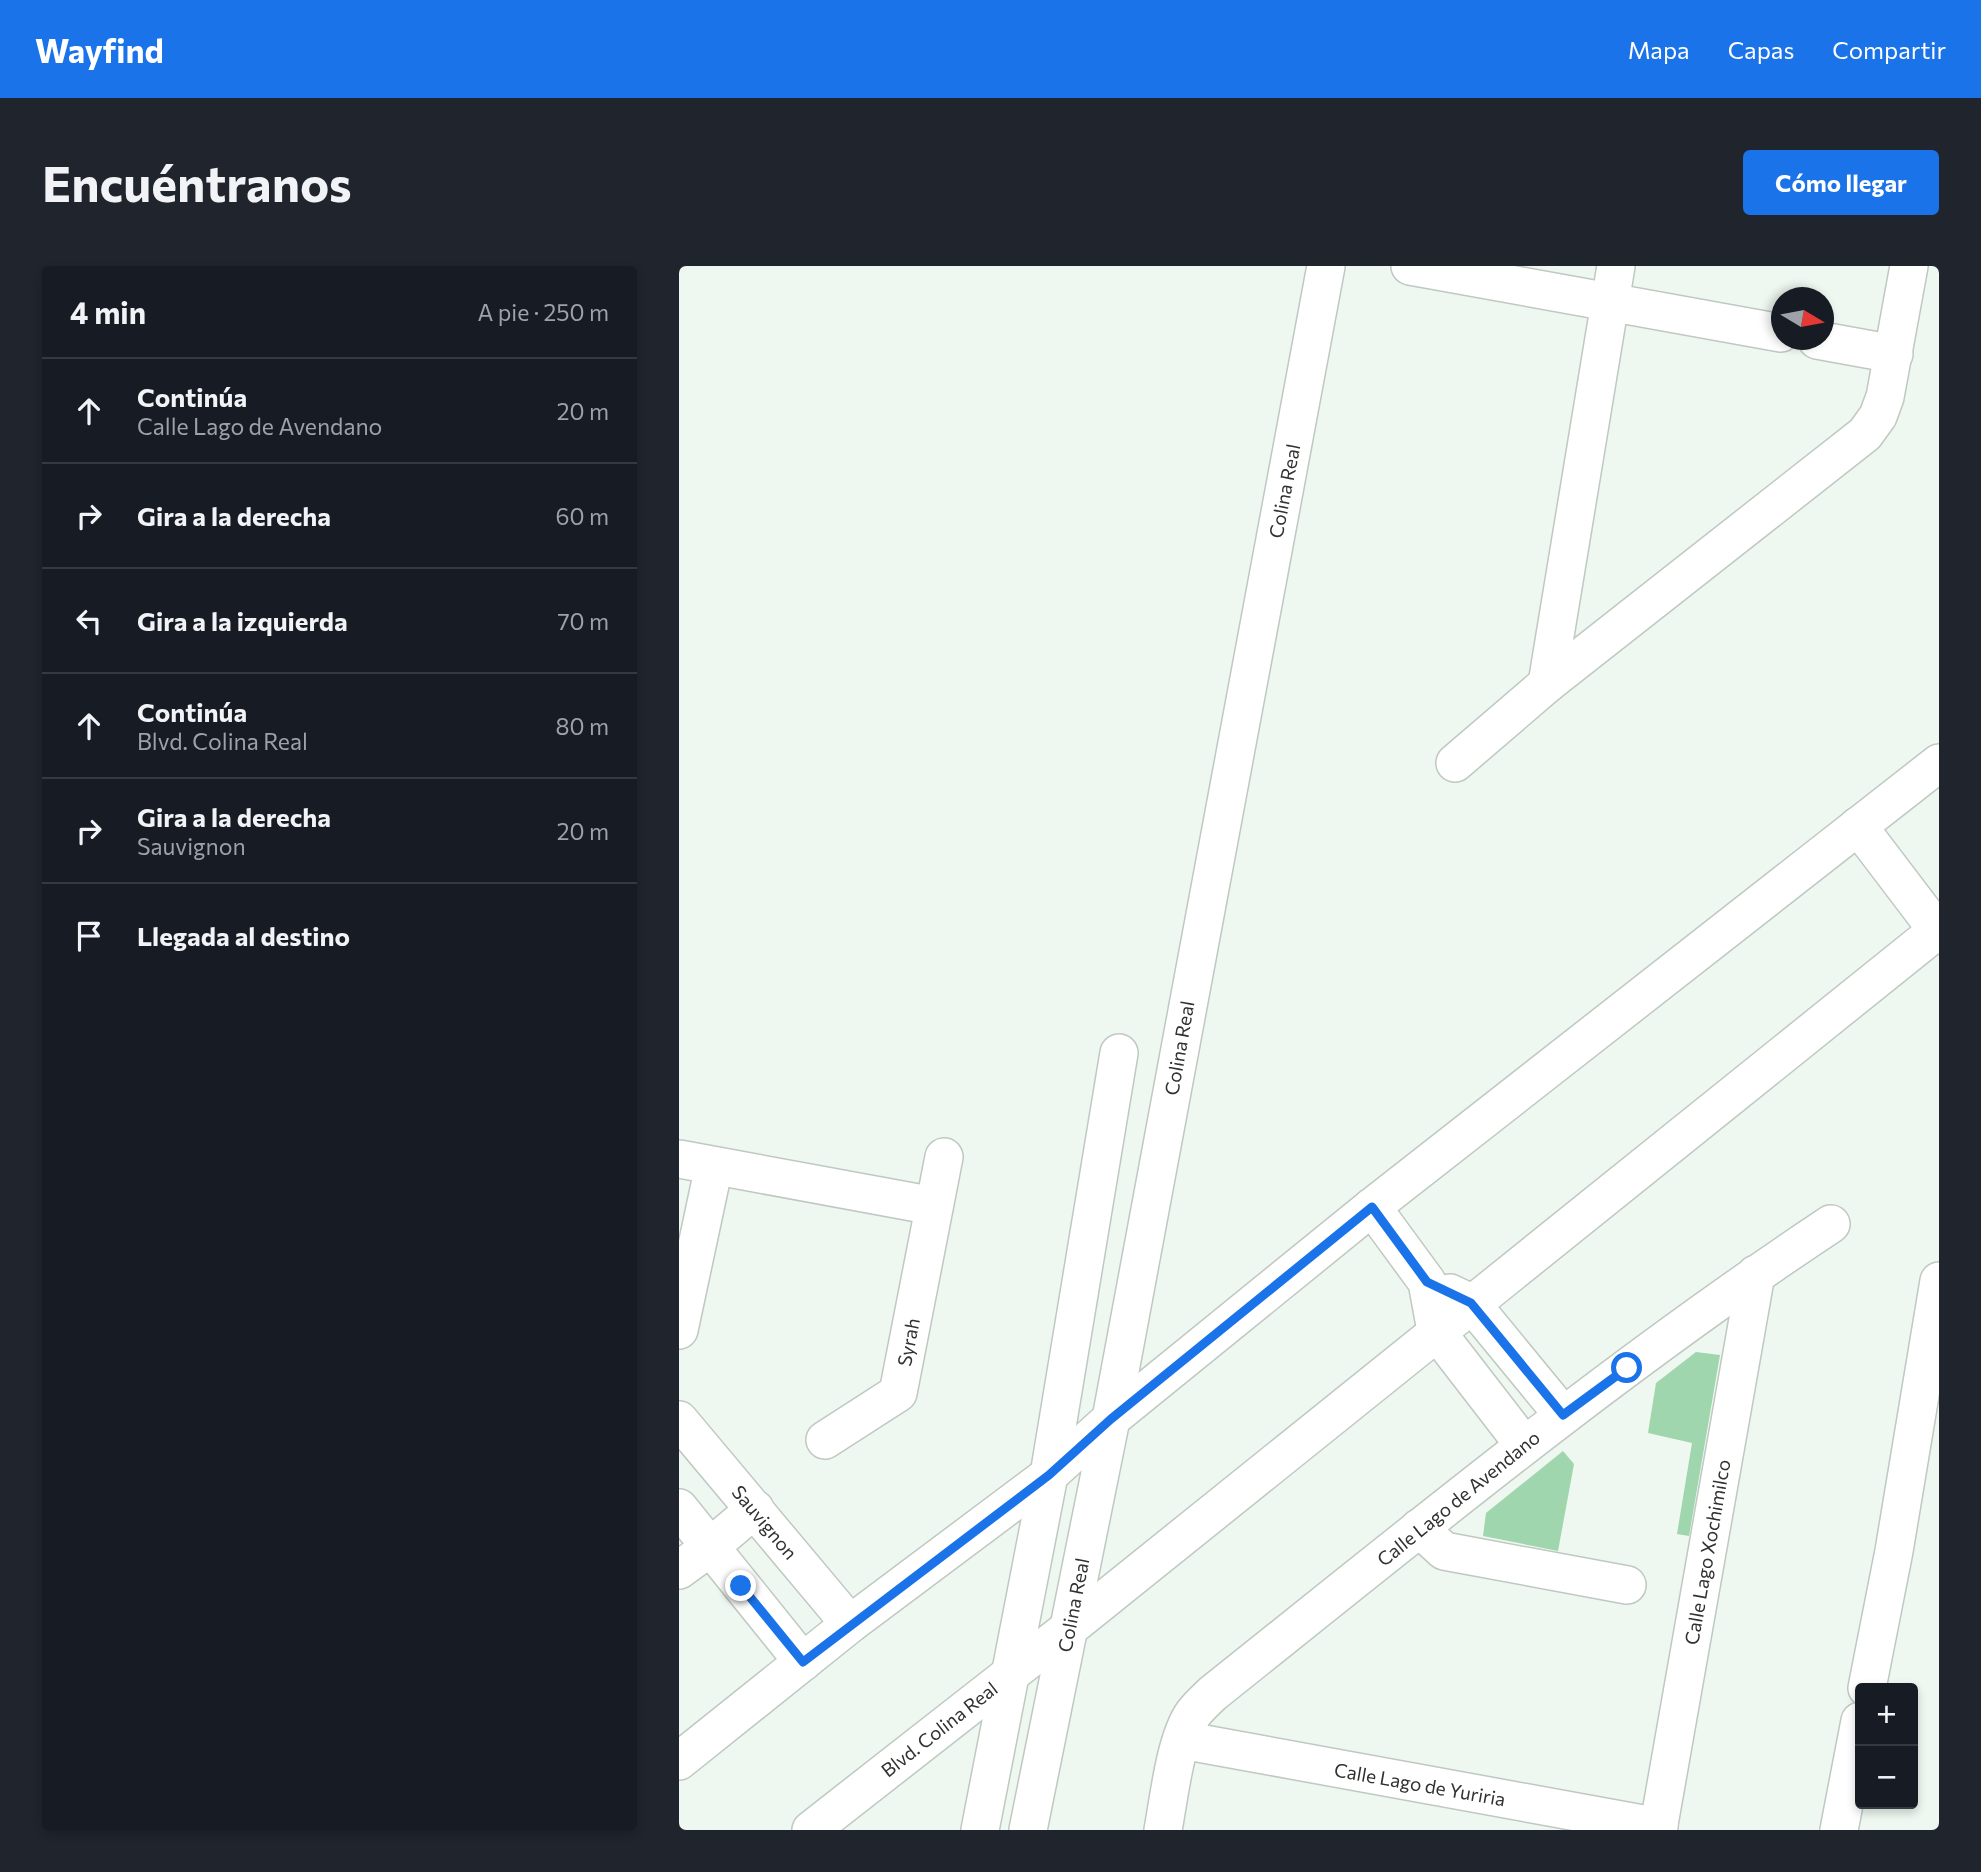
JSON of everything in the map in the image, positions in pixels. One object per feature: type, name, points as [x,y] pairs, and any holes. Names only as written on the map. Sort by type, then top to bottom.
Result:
[{"type":"street","name":"Colina Real","points":[[1028,1830],[1111,1419],[1326,266]]},
{"type":"street","points":[[1410,266],[1771,331]]},
{"type":"street","points":[[1547,684],[1616,266]]},
{"type":"street","points":[[1455,764],[1547,684],[1865,434],[1878,416],[1885,397],[1909,266]]},
{"type":"street","points":[[1834,343],[1894,354]]},
{"type":"street","points":[[679,1761],[851,1624],[1049,1475],[1111,1419],[1372,1207],[1939,763]]},
{"type":"street","points":[[1858,827],[1938,930]]},
{"type":"street","name":"Blvd. Colina Real","points":[[811,1830],[1067,1629],[1938,930]]},
{"type":"street","points":[[980,1830],[1049,1475],[1119,1053]]},
{"type":"street","name":"Syrah","points":[[825,1440],[898,1393],[944,1157]]},
{"type":"street","points":[[679,1330],[696,1162],[934,1206]]},
{"type":"street","points":[[1372,1207],[1427,1282],[1436,1331],[1524,1445]]},
{"type":"street","name":"Calle Lago de Avendano","points":[[1163,1830],[1182,1740],[1193,1715],[1212,1694],[1563,1415],[1756,1274],[1831,1224]]},
{"type":"street","name":"Calle Lago Xochimilco","points":[[1659,1829],[1756,1274]]},
{"type":"street","points":[[1868,1683],[1939,1281]]},
{"type":"street","points":[[1427,1282],[1471,1303],[1563,1415]]},
{"type":"street","name":"Sauvignon","points":[[679,1420],[851,1624]]},
{"type":"street","points":[[679,1508],[803,1662]]},
{"type":"street","points":[[679,1570],[755,1509]]},
{"type":"street","points":[[1419,1528],[1444,1551],[1627,1585]]},
{"type":"street","name":"Calle Lago de Yuriria","points":[[1182,1740],[1659,1829]]},
{"type":"street","points":[[1839,1830],[1855,1746]]},
{"type":"green space","points":[[1696,1352],[1720,1355],[1689,1536],[1677,1534],[1692,1443],[1648,1433],[1656,1383]]},
{"type":"green space","points":[[1563,1451],[1574,1464],[1558,1551],[1483,1536],[1486,1513]]},
{"type":"route","points":[[741,1586],[803,1662],[1049,1475],[1111,1419],[1372,1207],[1427,1282],[1471,1303],[1563,1415],[1627,1368]]}]
